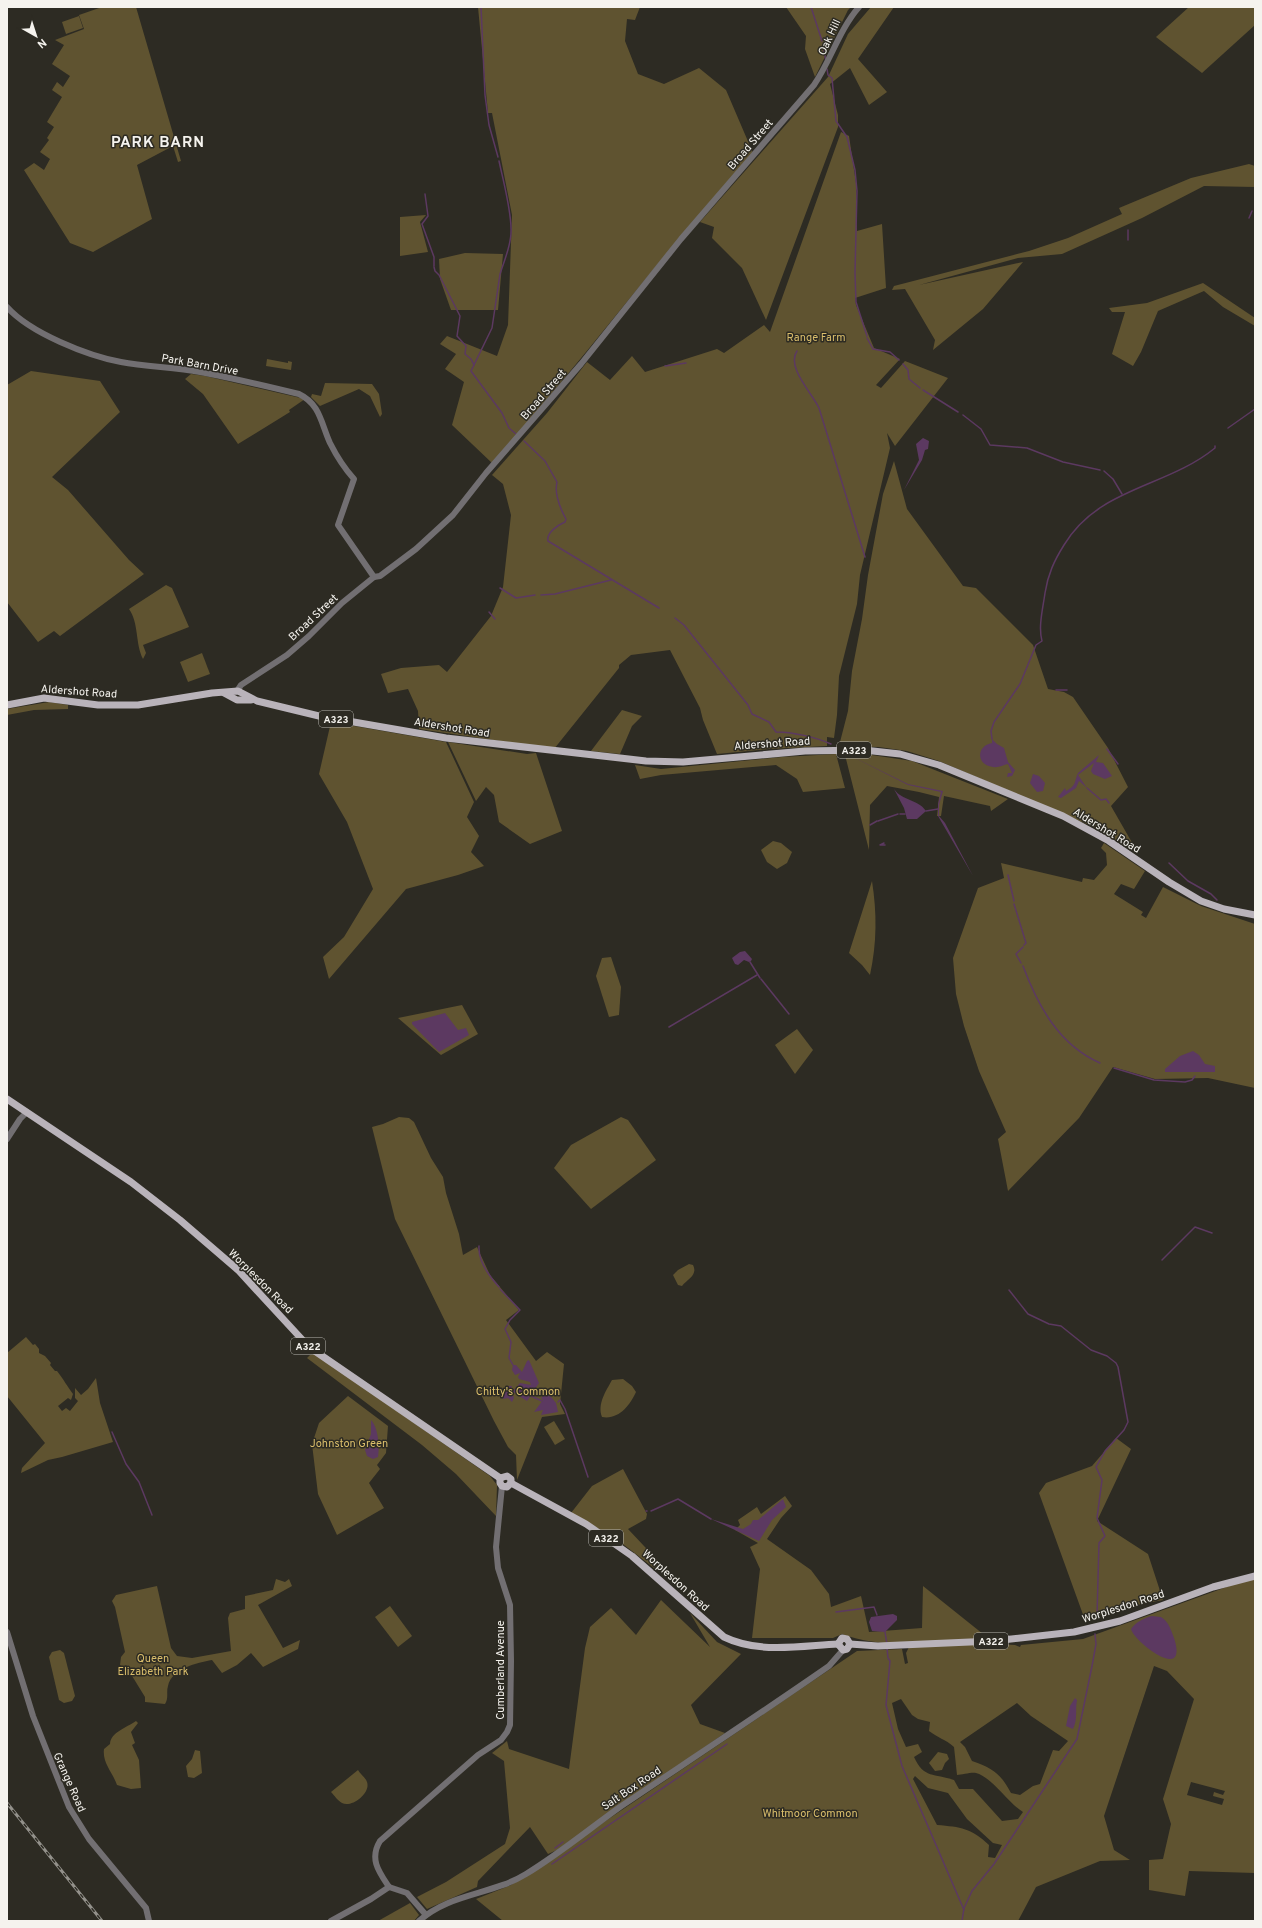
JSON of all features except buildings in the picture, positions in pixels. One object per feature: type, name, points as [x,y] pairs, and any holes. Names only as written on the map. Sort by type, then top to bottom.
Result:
[{"type":"main road","name":"Aldershot Road","points":[[7,705],[44,698],[98,705],[124,706],[154,703],[220,692],[239,694],[257,701],[323,716],[446,738],[646,761],[683,762],[770,753],[851,750],[906,755],[939,765],[1063,816],[1109,841],[1164,879],[1201,901],[1227,910],[1255,916]]},
{"type":"main road","name":"Worplesdon Road","points":[[7,1099],[131,1182],[180,1220],[238,1270],[309,1347],[500,1478]]},
{"type":"main road","points":[[507,1476],[511,1483],[507,1487],[502,1486],[500,1484],[500,1478],[507,1476]]},
{"type":"main road","name":"Worplesdon Road","points":[[511,1483],[586,1524],[632,1556],[724,1637],[736,1643],[759,1648],[849,1648],[850,1644],[887,1645],[1018,1640],[1104,1626],[1213,1587],[1255,1576]]},
{"type":"street","name":"Oak Hill","points":[[819,77],[826,66],[847,22],[859,7]]},
{"type":"street","name":"Broad Street","points":[[239,694],[244,683],[287,655],[309,636],[340,605],[374,577],[388,570],[425,542],[452,515],[486,473],[521,435],[581,364],[681,239],[819,77]]},
{"type":"street","name":"Park Barn Drive","points":[[7,307],[29,326],[56,339],[114,360],[200,372],[299,394],[310,400],[317,410],[332,446],[354,480],[338,525],[374,577]]},
{"type":"street","points":[[7,1139],[20,1118],[27,1112]]},
{"type":"street","name":"Cumberland Avenue","points":[[389,1887],[375,1861],[374,1853],[380,1841],[478,1755],[501,1740],[510,1725],[512,1661],[510,1605],[498,1568],[496,1547],[502,1486]]},
{"type":"street","name":"Grange Road","points":[[7,1632],[32,1716],[69,1808],[89,1839],[146,1908],[149,1921]]},
{"type":"street","name":"Salt Box Road","points":[[419,1921],[426,1914],[462,1897],[504,1886],[528,1873],[619,1808],[829,1666],[840,1647]]},
{"type":"street","points":[[332,1921],[389,1887],[407,1893],[426,1914]]},
{"type":"green space","points":[[102,7],[136,7],[181,161],[178,162],[173,146],[137,165],[152,219],[93,252],[70,243],[24,170],[34,163],[44,170],[50,159],[40,152],[49,140],[47,138],[54,127],[47,122],[62,97],[52,90],[57,82],[63,87],[70,76],[52,64],[64,45],[55,40],[84,29],[79,15]]},
{"type":"green space","points":[[478,7],[640,7],[635,20],[627,19],[625,41],[638,74],[664,84],[699,68],[726,90],[753,153],[686,229],[558,386],[492,463],[452,425],[464,382],[445,369],[456,354],[440,344],[447,336],[497,356],[508,325],[512,215],[492,113],[488,113]]},
{"type":"green space","points":[[786,7],[851,7],[848,10],[815,77],[805,49],[806,36]]},
{"type":"green space","points":[[871,7],[894,7],[858,59],[887,92],[869,105],[850,68],[830,84],[838,115],[838,127],[766,320],[742,268],[712,238],[714,227],[700,222],[828,77],[848,34]]},
{"type":"green space","points":[[1189,7],[1255,7],[1255,25],[1202,73],[1156,37]]},
{"type":"green space","points":[[79,16],[83,28],[66,34],[62,22]]},
{"type":"green space","name":"Range Farm","points":[[841,132],[849,136],[856,183],[857,231],[882,224],[886,288],[855,298],[856,305],[874,348],[900,359],[876,385],[881,388],[905,361],[948,378],[895,446],[887,433],[890,448],[860,575],[857,604],[839,676],[834,738],[827,737],[827,746],[769,749],[717,754],[703,720],[700,708],[670,650],[631,655],[619,665],[619,668],[554,749],[419,729],[418,711],[408,689],[388,693],[381,674],[401,668],[439,665],[447,672],[491,616],[503,587],[511,515],[503,484],[492,475],[547,413],[587,362],[610,380],[632,356],[645,372],[717,349],[724,353],[764,325],[770,332]]},
{"type":"green space","points":[[1249,164],[1255,166],[1255,187],[1204,186],[1142,218],[1062,254],[1018,258],[919,285],[1023,262],[983,309],[933,350],[935,340],[905,289],[892,290],[894,286],[1029,251],[1068,238],[1122,214],[1119,208],[1191,178]]},
{"type":"green space","points":[[426,215],[420,222],[428,252],[400,256],[400,217]]},
{"type":"green space","points":[[465,253],[503,254],[498,310],[451,310],[440,279],[439,259]]},
{"type":"green space","points":[[1203,283],[1255,318],[1255,326],[1223,307],[1204,291],[1158,311],[1141,352],[1133,366],[1112,354],[1125,312],[1112,312],[1109,308],[1147,303]]},
{"type":"green space","points":[[267,359],[288,363],[288,361],[292,362],[291,370],[266,366]]},
{"type":"green space","points":[[31,371],[100,381],[120,412],[52,477],[68,490],[129,560],[144,574],[60,636],[54,631],[38,642],[7,602],[7,385]]},
{"type":"green space","points":[[191,374],[305,399],[289,410],[290,412],[238,444],[203,394],[185,379]]},
{"type":"green space","points":[[325,383],[372,384],[379,394],[382,414],[380,417],[370,396],[359,389],[320,406],[311,397],[312,394],[321,396]]},
{"type":"green space","points":[[894,461],[907,509],[963,586],[976,588],[1033,645],[1048,689],[1064,692],[1073,697],[1108,748],[1128,787],[1111,806],[1138,853],[1096,828],[939,761],[907,751],[879,747],[841,746],[840,742],[848,711],[852,671],[883,494]]},
{"type":"green space","points":[[166,585],[172,588],[189,627],[143,645],[146,653],[143,659],[136,627],[129,609]]},
{"type":"green space","points":[[202,653],[210,674],[188,682],[180,662]]},
{"type":"green space","points":[[49,702],[68,705],[68,709],[34,710],[7,715],[7,709]]},
{"type":"green space","points":[[622,710],[642,716],[632,726],[620,754],[591,751]]},
{"type":"green space","points":[[331,722],[446,742],[474,802],[467,817],[479,836],[471,852],[484,866],[458,875],[406,889],[329,979],[323,957],[344,937],[373,889],[347,822],[319,774]]},
{"type":"green space","points":[[448,742],[527,754],[536,753],[562,831],[530,844],[499,822],[494,795],[486,787],[476,801]]},
{"type":"green space","points":[[847,753],[865,754],[912,761],[1008,799],[991,811],[990,806],[944,796],[941,816],[937,816],[939,797],[887,786],[870,805],[869,850],[845,755]]},
{"type":"green space","points":[[836,754],[845,788],[803,792],[797,779],[776,765],[661,775],[640,779],[635,765],[661,769],[782,757]]},
{"type":"green space","points":[[773,841],[781,843],[792,852],[787,863],[777,869],[767,862],[761,850]]},
{"type":"green space","points":[[1104,843],[1145,871],[1134,889],[1121,884],[1114,894],[1143,912],[1141,915],[1146,918],[1163,887],[1201,906],[1255,924],[1255,1088],[1208,1078],[1155,1079],[1113,1067],[1079,1118],[1008,1191],[998,1139],[1006,1132],[979,1071],[964,1026],[956,994],[953,958],[978,888],[1004,878],[1001,863],[1082,882],[1083,878],[1094,880],[1107,865],[1106,853],[1101,848]]},
{"type":"green space","points":[[872,881],[876,928],[870,975],[849,953]]},
{"type":"green space","points":[[611,957],[621,987],[619,1015],[609,1017],[596,976],[602,958]]},
{"type":"green space","points":[[462,1005],[478,1034],[441,1055],[398,1018]]},
{"type":"green space","points":[[797,1029],[813,1050],[795,1074],[775,1045]]},
{"type":"green space","name":"Chitty's Common","points":[[399,1117],[409,1118],[414,1122],[431,1158],[443,1177],[446,1193],[459,1234],[463,1255],[477,1247],[490,1275],[519,1310],[506,1320],[536,1361],[547,1352],[564,1364],[560,1404],[565,1414],[542,1417],[517,1480],[516,1455],[508,1447],[494,1421],[395,1219],[372,1127]]},
{"type":"green space","points":[[621,1117],[628,1120],[656,1160],[591,1209],[554,1168],[571,1145]]},
{"type":"green space","points":[[689,1264],[693,1265],[693,1274],[682,1286],[678,1285],[673,1275],[678,1270]]},
{"type":"green space","points":[[26,1337],[33,1345],[35,1344],[39,1349],[39,1353],[45,1356],[51,1363],[50,1365],[55,1371],[57,1371],[73,1394],[71,1400],[68,1398],[58,1406],[62,1411],[66,1408],[70,1411],[78,1401],[75,1398],[75,1388],[81,1395],[88,1389],[96,1378],[100,1403],[113,1442],[48,1460],[21,1473],[22,1468],[45,1443],[7,1396],[7,1353]]},
{"type":"green space","points":[[315,1354],[490,1476],[497,1485],[496,1516],[456,1474],[422,1445],[307,1358],[310,1355]]},
{"type":"green space","points":[[623,1379],[632,1386],[636,1392],[634,1397],[619,1414],[602,1417],[601,1402],[607,1389],[612,1380]]},
{"type":"green space","name":"Johnston Green","points":[[348,1396],[388,1426],[386,1453],[377,1465],[380,1469],[369,1483],[384,1508],[337,1535],[318,1494],[312,1444],[319,1423]]},
{"type":"green space","points":[[554,1421],[565,1439],[555,1445],[544,1427]]},
{"type":"green space","points":[[1116,1438],[1131,1449],[1097,1521],[1148,1554],[1163,1600],[1126,1607],[1085,1620],[1039,1493],[1046,1483],[1092,1466]]},
{"type":"green space","points":[[623,1469],[647,1514],[646,1519],[628,1529],[660,1563],[654,1568],[615,1538],[571,1513],[592,1486]]},
{"type":"green space","points":[[785,1496],[792,1506],[781,1518],[767,1539],[811,1570],[829,1594],[831,1607],[861,1596],[869,1632],[922,1628],[923,1586],[983,1634],[984,1638],[930,1643],[894,1644],[859,1639],[842,1634],[833,1638],[752,1638],[760,1569],[750,1547],[758,1543],[735,1530],[740,1525],[738,1520],[757,1507],[761,1514]]},
{"type":"green space","name":"Queen Elizabeth Park","points":[[276,1579],[285,1582],[289,1579],[292,1586],[258,1605],[283,1648],[300,1640],[298,1649],[263,1667],[251,1653],[237,1665],[222,1673],[212,1660],[186,1667],[174,1675],[170,1680],[167,1688],[167,1700],[165,1704],[145,1702],[145,1697],[129,1671],[120,1665],[121,1657],[125,1652],[115,1607],[112,1601],[116,1595],[157,1586],[171,1648],[177,1656],[192,1658],[231,1651],[228,1618],[230,1613],[245,1609],[245,1596],[273,1590]]},
{"type":"green space","name":"Whitmoor Common","points":[[1255,1579],[1255,1873],[1189,1871],[1185,1896],[1149,1890],[1149,1860],[1163,1859],[1171,1824],[1163,1799],[1194,1699],[1167,1671],[1154,1666],[1104,1816],[1114,1850],[1130,1860],[1100,1861],[1036,1887],[1018,1921],[503,1921],[476,1899],[511,1885],[857,1651],[902,1649],[905,1664],[908,1663],[906,1653],[909,1647],[982,1643],[1015,1645],[1020,1647],[1021,1645],[1083,1639],[1232,1585]],"holes":[[[901,1699],[912,1715],[918,1719],[930,1722],[929,1731],[954,1747],[957,1775],[976,1773],[988,1779],[1017,1808],[1023,1812],[1018,1819],[1002,1821],[973,1789],[959,1789],[954,1780],[930,1774],[922,1769],[914,1757],[922,1752],[918,1744],[906,1747],[898,1729],[892,1703]],[[1017,1703],[1031,1716],[1068,1741],[1059,1751],[1053,1750],[1040,1784],[1033,1786],[1020,1795],[1011,1793],[996,1772],[972,1761],[965,1747],[960,1742]],[[915,1776],[928,1788],[948,1793],[967,1819],[993,1843],[1002,1845],[995,1858],[988,1857],[989,1845],[977,1835],[965,1829],[937,1825],[913,1779]],[[1191,1782],[1225,1791],[1223,1795],[1214,1792],[1213,1796],[1224,1799],[1222,1805],[1187,1795]]]},
{"type":"green space","points":[[661,1600],[710,1647],[690,1613],[717,1642],[741,1654],[691,1705],[700,1724],[725,1733],[557,1850],[548,1854],[530,1827],[478,1881],[477,1887],[427,1909],[417,1897],[446,1882],[505,1844],[510,1828],[504,1761],[492,1753],[507,1741],[509,1749],[569,1769],[585,1648],[590,1627],[611,1608],[636,1635]]},
{"type":"green space","points":[[390,1606],[412,1636],[398,1647],[375,1617]]},
{"type":"green space","points":[[60,1650],[64,1653],[75,1696],[72,1701],[64,1703],[59,1700],[49,1657],[52,1652]]},
{"type":"green space","points":[[136,1721],[138,1723],[131,1732],[135,1743],[132,1745],[139,1760],[141,1788],[131,1789],[117,1785],[106,1763],[104,1749],[110,1744],[116,1733]]},
{"type":"green space","points":[[195,1750],[200,1751],[202,1773],[194,1778],[188,1777],[186,1766],[192,1759]]},
{"type":"green space","points":[[938,1752],[947,1754],[949,1759],[945,1763],[942,1770],[935,1771],[929,1763]]},
{"type":"green space","points":[[358,1770],[367,1782],[366,1791],[360,1798],[351,1803],[342,1803],[331,1792]]},
{"type":"green space","points":[[410,1903],[419,1915],[414,1921],[378,1921]]},
{"type":"shaded area","points":[[923,438],[929,441],[928,449],[925,450],[922,460],[904,490],[919,460],[916,444]]},
{"type":"shaded area","points":[[992,739],[1004,748],[1008,762],[1015,770],[1012,776],[1007,777],[1008,773],[1012,773],[1008,764],[993,767],[987,766],[983,763],[980,755],[981,751],[987,745],[992,743]]},
{"type":"shaded area","points":[[849,755],[908,784],[943,791],[939,805],[939,816],[945,823],[973,876],[938,816],[938,804],[941,792],[908,785]]},
{"type":"shaded area","points":[[1099,755],[1096,762],[1103,763],[1112,776],[1105,779],[1093,774],[1091,771],[1094,763],[1078,775],[1087,788],[1079,781],[1076,788],[1061,798],[1058,797],[1065,788],[1066,791],[1072,787],[1078,773]]},
{"type":"shaded area","points":[[1033,774],[1039,776],[1045,783],[1043,791],[1037,792],[1030,783]]},
{"type":"shaded area","points":[[894,789],[901,796],[919,804],[926,811],[917,819],[907,819],[904,808]]},
{"type":"shaded area","points":[[745,951],[752,959],[751,961],[749,962],[744,960],[738,965],[735,964],[732,958],[740,952]]},
{"type":"shaded area","points":[[445,1013],[458,1030],[466,1028],[469,1035],[439,1052],[412,1024],[412,1022]]},
{"type":"shaded area","points":[[1193,1051],[1199,1055],[1205,1064],[1215,1066],[1215,1072],[1165,1072],[1165,1069],[1180,1056]]},
{"type":"shaded area","points":[[529,1360],[539,1383],[527,1401],[513,1392],[514,1398],[512,1402],[508,1398],[503,1399],[503,1393],[508,1386],[512,1386],[511,1389],[513,1391],[520,1383],[531,1385],[530,1382],[519,1379],[518,1377],[520,1373],[515,1375],[512,1370],[513,1365],[516,1365],[522,1372],[527,1361]]},
{"type":"shaded area","points":[[547,1392],[556,1403],[558,1412],[541,1415],[543,1410],[534,1412],[543,1400],[541,1398]]},
{"type":"shaded area","points":[[371,1420],[377,1432],[379,1443],[378,1457],[373,1459],[367,1456],[365,1450],[371,1434]]},
{"type":"shaded area","points":[[783,1499],[786,1507],[772,1520],[759,1541],[711,1519],[743,1529],[751,1524],[753,1520],[758,1520]]},
{"type":"shaded area","points":[[893,1614],[897,1616],[897,1620],[885,1632],[872,1631],[869,1622],[871,1617]]},
{"type":"shaded area","points":[[1152,1616],[1161,1617],[1169,1626],[1177,1651],[1174,1658],[1168,1659],[1159,1656],[1134,1635],[1131,1629],[1135,1624]]},
{"type":"shaded area","points":[[1075,1698],[1077,1700],[1076,1718],[1073,1729],[1066,1726],[1070,1706]]},
{"type":"waterway","points":[[481,7],[485,95],[489,125],[498,157]]},
{"type":"waterway","points":[[811,7],[822,41]]},
{"type":"waterway","points":[[823,47],[826,61]]},
{"type":"waterway","points":[[827,69],[828,75],[832,78],[836,121],[847,137],[855,170],[857,191],[855,273],[856,302],[867,336]]},
{"type":"waterway","points":[[499,161],[509,206],[511,237],[509,248],[500,274],[492,328],[471,371],[502,413],[509,428],[516,434]]},
{"type":"waterway","points":[[425,194],[428,216],[422,224],[434,257],[434,266]]},
{"type":"waterway","points":[[1249,218],[1252,211]]},
{"type":"waterway","points":[[1128,230],[1128,240]]},
{"type":"waterway","points":[[434,267],[460,316],[457,336],[466,346],[465,354],[471,359],[474,365]]},
{"type":"waterway","points":[[867,338],[873,349],[890,352],[899,360]]},
{"type":"waterway","points":[[797,351],[794,357],[797,372],[819,408],[865,557]]},
{"type":"waterway","points":[[665,366],[686,363]]},
{"type":"waterway","points":[[903,364],[908,370],[909,379],[920,388]]},
{"type":"waterway","points":[[923,390],[958,412]]},
{"type":"waterway","points":[[1228,428],[1255,409]]},
{"type":"waterway","points":[[963,415],[981,429],[990,445],[1027,448],[1063,462],[1100,470]]},
{"type":"waterway","points":[[524,441],[545,461],[557,482],[557,496],[566,519],[565,522],[551,532],[548,541],[659,608]]},
{"type":"waterway","points":[[992,739],[991,731],[994,722],[1020,684],[1036,645],[1042,641],[1040,630],[1046,586],[1054,562],[1064,545],[1079,526],[1095,511],[1114,499],[1176,472],[1196,461],[1215,448],[1215,446]]},
{"type":"waterway","points":[[1104,471],[1113,479],[1122,494]]},
{"type":"waterway","points":[[541,595],[555,594],[611,580]]},
{"type":"waterway","points":[[500,588],[516,598],[535,595]]},
{"type":"waterway","points":[[489,612],[495,619]]},
{"type":"waterway","points":[[675,618],[684,625],[748,705],[752,714],[769,722],[776,732],[804,735],[831,744]]},
{"type":"waterway","points":[[1056,690],[1067,690]]},
{"type":"waterway","points":[[1107,749],[1118,764]]},
{"type":"waterway","points":[[1087,788],[1101,800],[1106,799],[1109,803]]},
{"type":"waterway","points":[[926,811],[938,809]]},
{"type":"waterway","points":[[878,821],[898,814]]},
{"type":"waterway","points":[[900,814],[905,814]]},
{"type":"waterway","points":[[870,825],[877,821]]},
{"type":"waterway","points":[[884,843],[880,845],[885,845]]},
{"type":"waterway","points":[[1169,863],[1188,881],[1211,894],[1217,900]]},
{"type":"waterway","points":[[1008,875],[1014,901]]},
{"type":"waterway","points":[[1014,904],[1026,943],[1024,945]]},
{"type":"waterway","points":[[1021,963],[1016,954],[1023,947]]},
{"type":"waterway","points":[[750,962],[760,978]]},
{"type":"waterway","points":[[1023,966],[1043,1010],[1052,1023],[1073,1046],[1100,1063]]},
{"type":"waterway","points":[[669,1027],[757,975]]},
{"type":"waterway","points":[[761,979],[789,1014]]},
{"type":"waterway","points":[[1114,1068],[1154,1080],[1185,1082],[1192,1080],[1195,1076]]},
{"type":"waterway","points":[[1162,1260],[1195,1227],[1212,1233]]},
{"type":"waterway","points":[[479,1246],[482,1263],[499,1287]]},
{"type":"waterway","points":[[500,1289],[520,1310],[510,1320],[505,1329],[511,1342],[509,1358],[513,1365]]},
{"type":"waterway","points":[[1009,1290],[1028,1314],[1049,1324],[1061,1326],[1091,1350],[1107,1356],[1116,1363],[1118,1367],[1128,1422],[1124,1430],[1105,1451],[1096,1467],[1102,1480],[1097,1518],[1105,1536],[1099,1543],[1097,1615]]},
{"type":"waterway","points":[[531,1396],[542,1401]]},
{"type":"waterway","points":[[558,1402],[560,1400],[565,1409],[588,1477]]},
{"type":"waterway","points":[[112,1432],[126,1464],[139,1482],[152,1515]]},
{"type":"waterway","points":[[651,1511],[678,1499],[711,1519]]},
{"type":"waterway","points":[[836,1612],[874,1607],[877,1615]]},
{"type":"waterway","points":[[885,1632],[887,1644]]},
{"type":"waterway","points":[[962,1921],[964,1908],[972,1891],[994,1864],[1077,1739],[1096,1644],[1095,1634]]},
{"type":"waterway","points":[[887,1648],[888,1658],[890,1661],[886,1705],[902,1766],[964,1910]]},
{"type":"waterway","points":[[552,1864],[727,1744]]},
{"type":"waterway","points":[[555,1848],[563,1842]]},
{"type":"railway","points":[[7,1803],[102,1921]]},
{"type":"district","name":"PARK BARN","points":[[158,142]]}]
